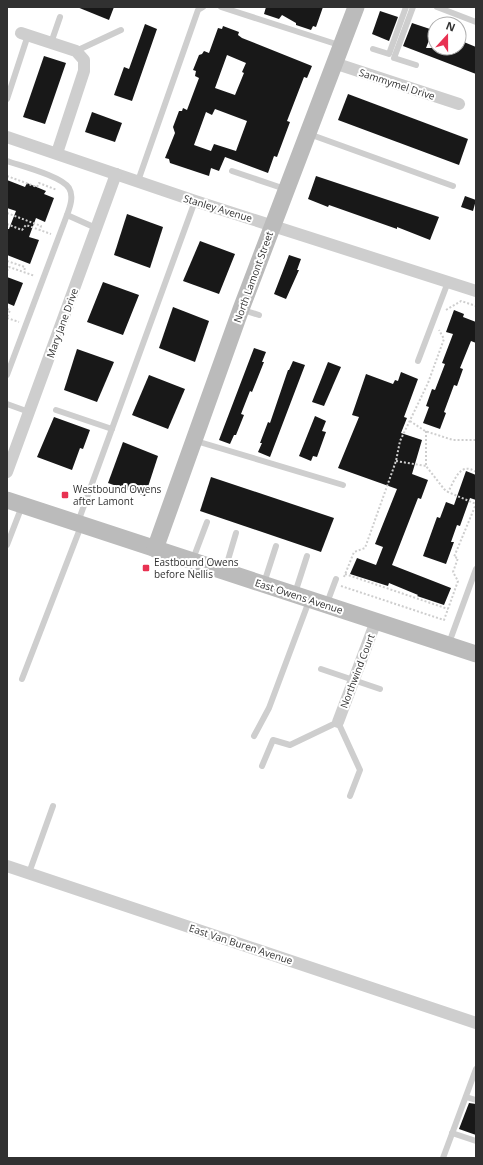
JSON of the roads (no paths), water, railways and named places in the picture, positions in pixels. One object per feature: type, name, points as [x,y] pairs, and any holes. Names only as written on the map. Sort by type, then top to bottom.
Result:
[{"type":"street","name":"North Lamont Street","points":[[156,549],[241,309],[356,7]]},
{"type":"street","points":[[24,34],[76,51],[84,60],[84,71],[57,153]]},
{"type":"street","name":"Sammymel Drive","points":[[334,63],[459,104]]},
{"type":"street","name":"Stanley Avenue","points":[[7,137],[195,201],[476,291]]},
{"type":"street","name":"Mary Jane Drive","points":[[7,472],[116,174]]},
{"type":"street","name":"East Owens Avenue","points":[[15,502],[476,654]]},
{"type":"street","name":"Northwind Court","points":[[338,722],[376,621]]},
{"type":"street","name":"East Van Buren Avenue","points":[[7,866],[476,1023]]},
{"type":"lane","points":[[138,181],[198,10],[203,7]]},
{"type":"lane","points":[[221,7],[341,46]]},
{"type":"lane","points":[[373,49],[388,54],[406,7]]},
{"type":"lane","points":[[413,7],[394,58],[416,65]]},
{"type":"lane","points":[[437,7],[476,22]]},
{"type":"lane","points":[[51,43],[60,17]]},
{"type":"lane","points":[[76,51],[121,30]]},
{"type":"lane","points":[[7,99],[24,34]]},
{"type":"lane","points":[[308,133],[453,186]]},
{"type":"lane","points":[[7,161],[60,180],[69,188],[71,201],[68,215],[7,375]]},
{"type":"lane","points":[[232,171],[286,189]]},
{"type":"lane","points":[[22,679],[195,201]]},
{"type":"lane","points":[[68,215],[96,228]]},
{"type":"lane","points":[[418,361],[448,282]]},
{"type":"lane","points":[[241,309],[259,315]]},
{"type":"lane","points":[[7,404],[29,412]]},
{"type":"lane","points":[[56,410],[112,429]]},
{"type":"lane","points":[[194,440],[343,485]]},
{"type":"lane","points":[[7,545],[15,502]]},
{"type":"lane","points":[[193,561],[207,522]]},
{"type":"lane","points":[[224,571],[236,533]]},
{"type":"lane","points":[[263,584],[276,546]]},
{"type":"lane","points":[[254,736],[268,708],[302,597],[307,556]]},
{"type":"lane","points":[[448,645],[476,569]]},
{"type":"lane","points":[[327,605],[336,579]]},
{"type":"lane","points":[[321,669],[380,689]]},
{"type":"lane","points":[[262,766],[273,740],[290,745],[338,722],[360,770],[350,796]]},
{"type":"lane","points":[[29,874],[53,806]]},
{"type":"lane","points":[[443,1158],[476,1071]]},
{"type":"lane","points":[[466,1097],[476,1100]]},
{"type":"lane","points":[[452,1133],[476,1141]]},
{"type":"place","name":"Westbound Owens after Lamont","points":[[65,495]]},
{"type":"place","name":"Eastbound Owens before Nellis","points":[[146,568]]}]
